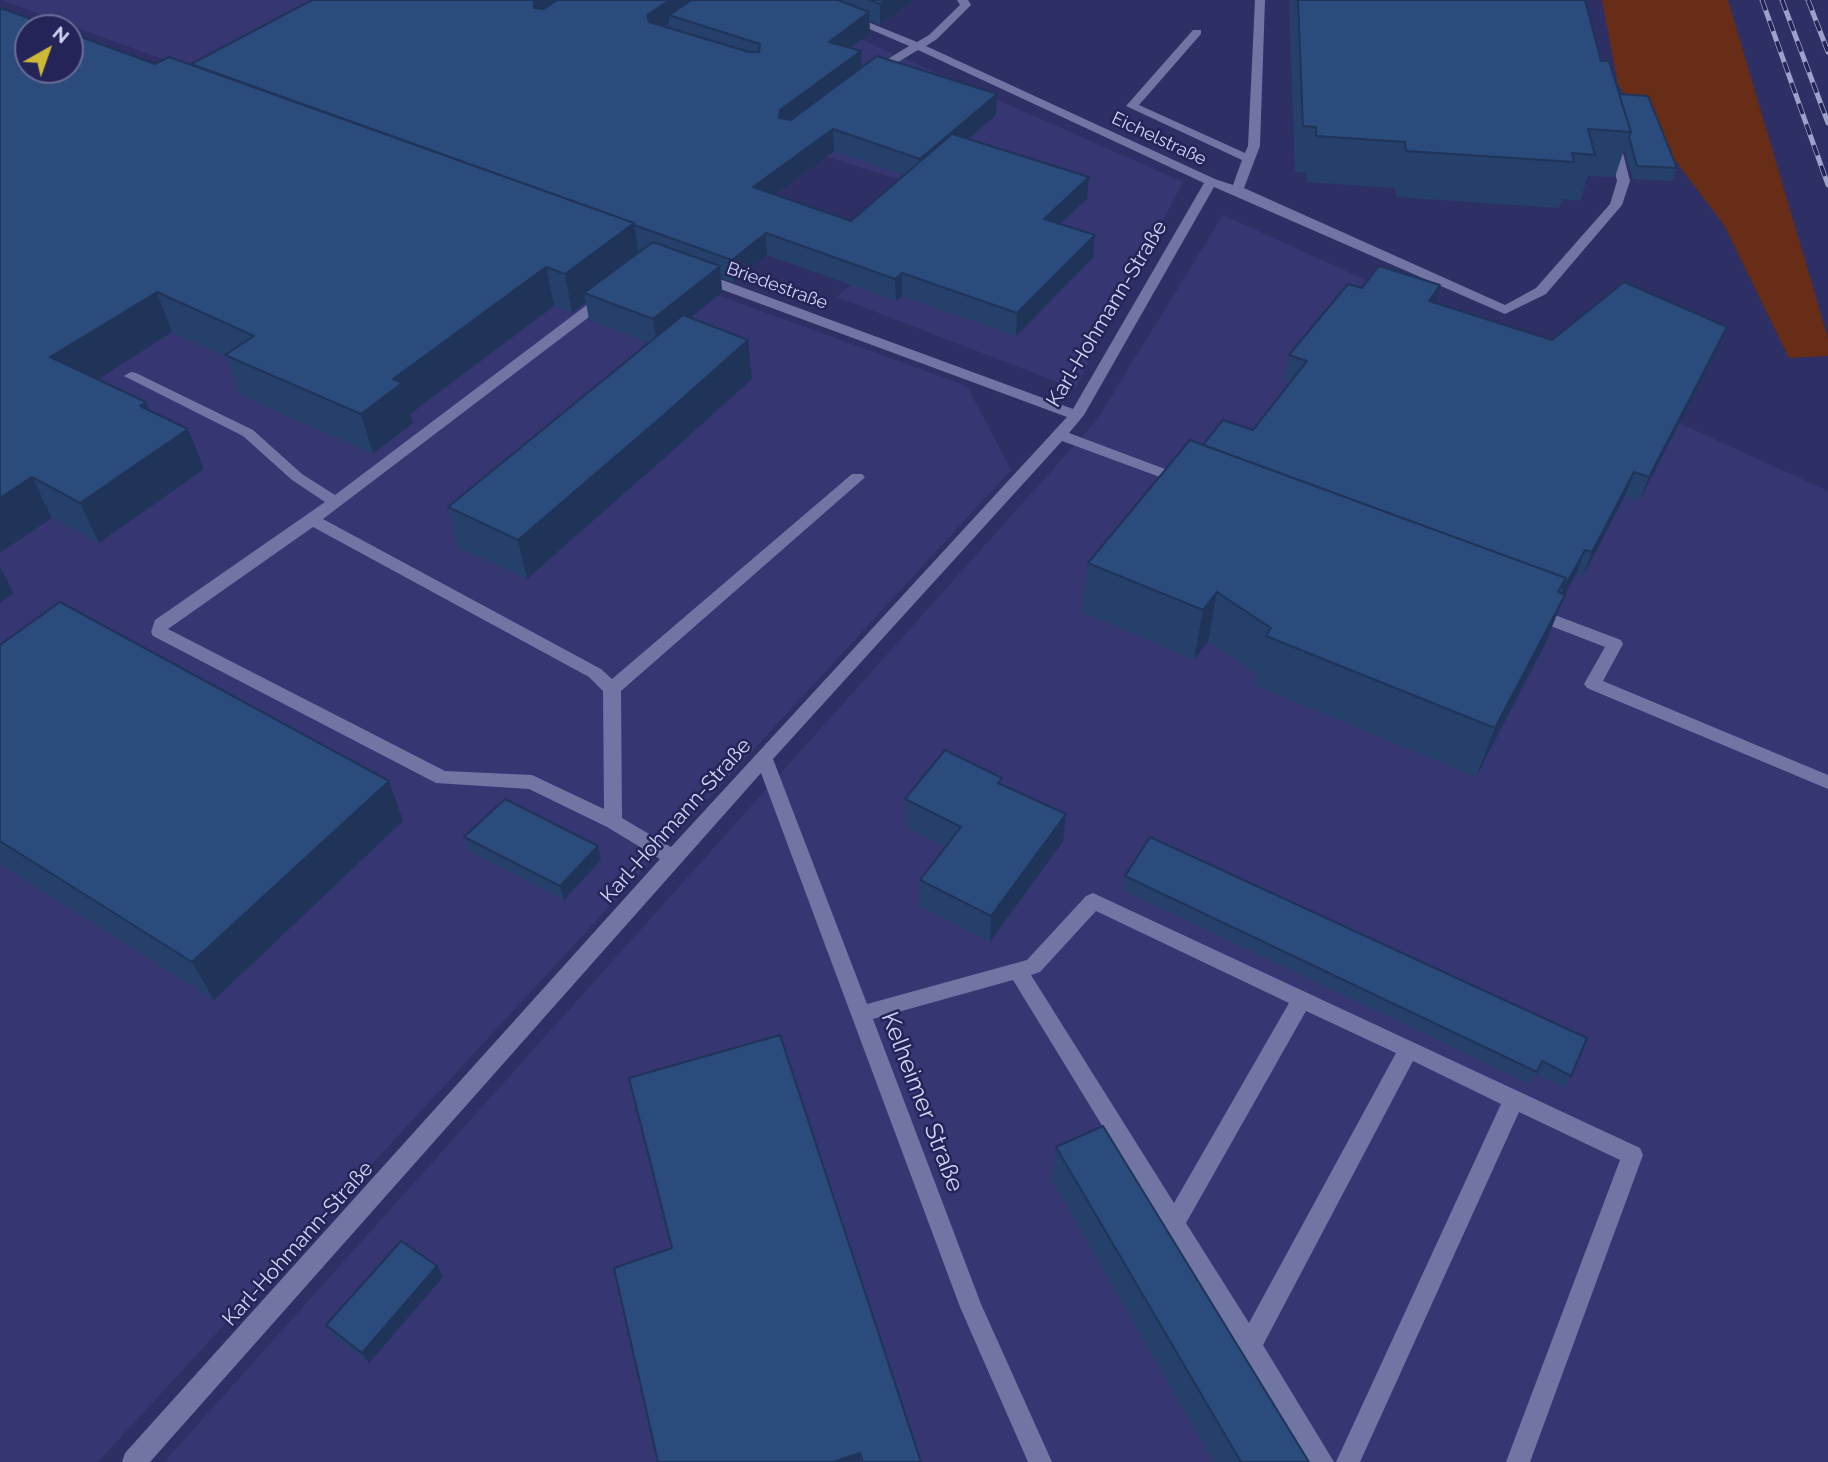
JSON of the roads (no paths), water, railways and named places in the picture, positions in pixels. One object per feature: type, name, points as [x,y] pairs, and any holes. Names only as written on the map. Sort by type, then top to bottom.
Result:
[{"type":"street","points":[[868,76],[918,46],[966,5],[962,0]]},
{"type":"street","points":[[1237,190],[1254,146],[1260,0]]},
{"type":"street","name":"Eichelstraße","points":[[835,13],[918,46],[1211,182],[1237,190],[1504,310],[1541,291],[1593,234],[1625,191],[1623,168],[1609,124]]},
{"type":"street","points":[[1197,32],[1132,106],[1249,159]]},
{"type":"street","name":"Karl-Hohmann-Straße","points":[[134,1462],[673,857],[1077,415],[1211,182]]},
{"type":"street","name":"Briedestraße","points":[[694,274],[1077,415]]},
{"type":"street","points":[[622,285],[312,520],[161,624],[159,632],[442,778],[533,782],[613,822],[673,857]]},
{"type":"street","points":[[131,376],[248,433],[297,477],[335,502]]},
{"type":"street","points":[[1060,435],[1202,488]]},
{"type":"street","points":[[612,689],[857,477]]},
{"type":"street","points":[[312,520],[595,673],[612,689],[613,822]]},
{"type":"street","points":[[1511,605],[1615,644],[1593,684],[1828,782]]},
{"type":"street","name":"Kelheimer Straße","points":[[764,758],[971,1307],[1040,1462]]},
{"type":"street","points":[[861,1014],[1033,966],[1093,901],[1632,1154],[1518,1462]]},
{"type":"street","points":[[1018,971],[1322,1462]]},
{"type":"street","points":[[1174,1224],[1302,999]]},
{"type":"street","points":[[1250,1345],[1408,1049]]},
{"type":"street","points":[[1348,1462],[1514,1099]]},
{"type":"railway","points":[[1762,0],[1828,185]]},
{"type":"railway","points":[[1782,0],[1828,123]]},
{"type":"railway","points":[[1808,0],[1828,52]]}]
